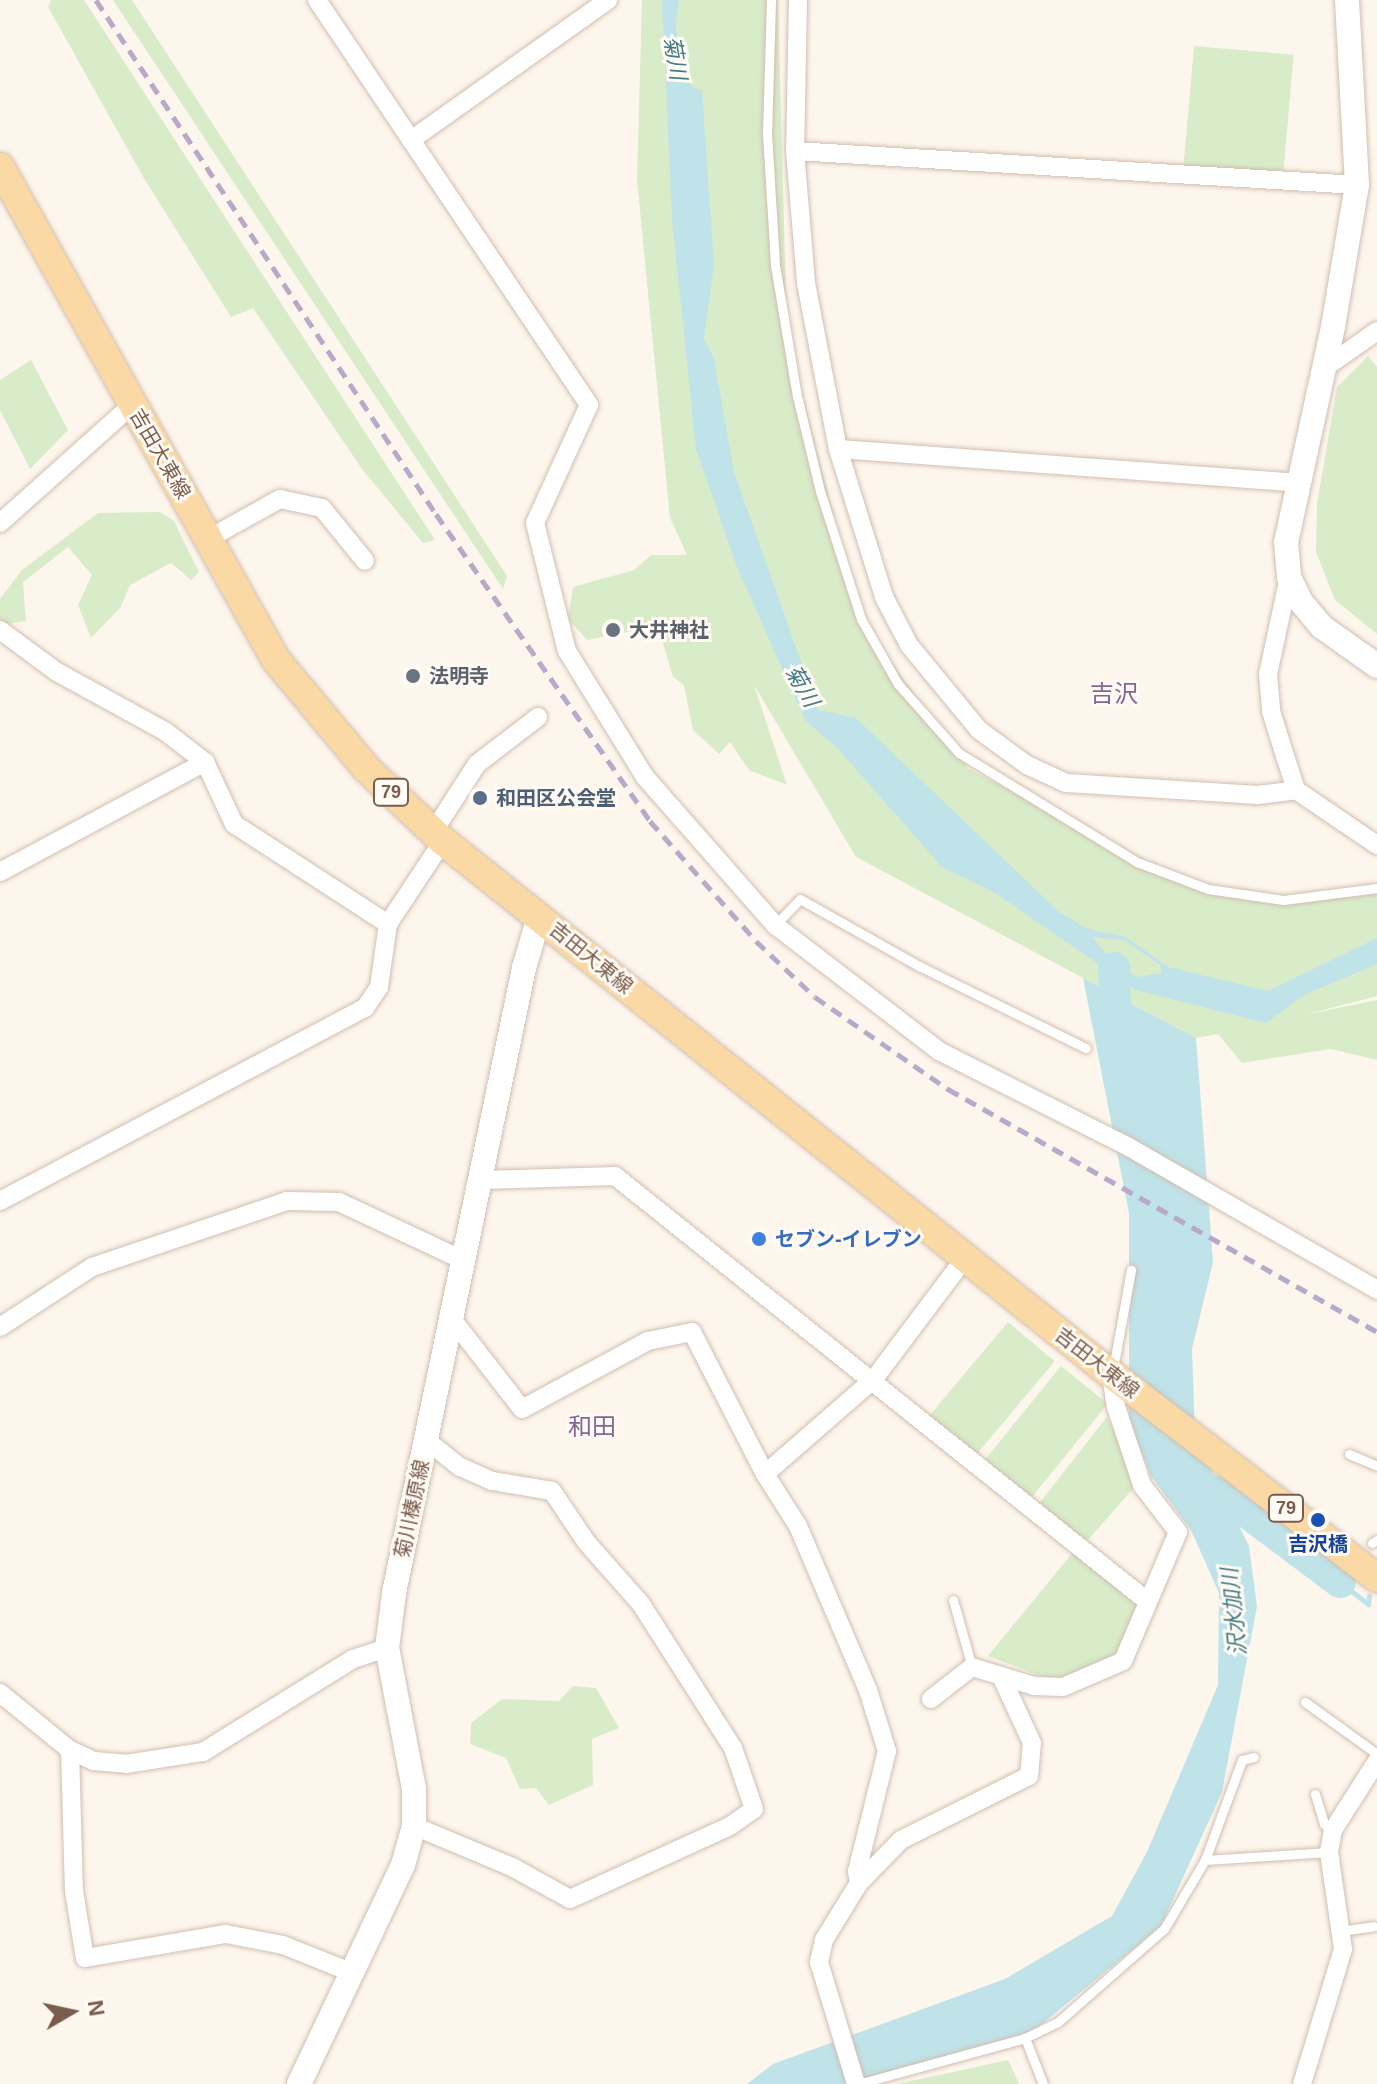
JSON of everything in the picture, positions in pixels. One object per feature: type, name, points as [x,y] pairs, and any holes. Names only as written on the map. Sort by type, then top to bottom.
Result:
[{"type":"main road","points":[[1347,0],[1357,185],[1301,483],[1286,542],[1289,577],[1301,602],[1322,627],[1377,666]]},
{"type":"main road","name":"吉田大東線","points":[[0,167],[9,202],[302,696],[366,768],[438,836],[539,917],[1116,1378],[1377,1578]]},
{"type":"main road","name":"菊川榛原線","points":[[299,2084],[403,1865],[414,1826],[414,1789],[387,1648],[463,1260],[524,968],[539,917]]},
{"type":"street","points":[[317,0],[589,405],[535,523],[567,651],[645,777],[775,925],[939,1051],[1127,1146],[1377,1290]]},
{"type":"street","points":[[411,140],[608,0]]},
{"type":"street","points":[[798,0],[795,151],[806,283],[838,449],[884,597],[934,681],[979,730],[1027,765],[1066,783],[1258,795],[1296,790]]},
{"type":"street","points":[[795,151],[1357,185]]},
{"type":"street","points":[[1323,369],[1377,331]]},
{"type":"street","points":[[0,523],[132,405]]},
{"type":"street","points":[[838,449],[1301,483]]},
{"type":"street","points":[[208,539],[280,499],[322,508],[365,561]]},
{"type":"street","points":[[1289,577],[1268,674],[1271,711],[1296,790],[1377,845]]},
{"type":"street","points":[[0,630],[57,672],[166,732],[205,762],[234,824],[388,924]]},
{"type":"street","points":[[0,1201],[365,1008],[379,987],[388,924],[477,764],[538,717]]},
{"type":"street","points":[[0,872],[205,762]]},
{"type":"street","points":[[482,1180],[615,1176],[874,1379],[1064,1540],[1147,1601]]},
{"type":"street","points":[[0,1327],[92,1267],[287,1201],[339,1202],[463,1260]]},
{"type":"street","points":[[765,1474],[874,1379],[965,1258]]},
{"type":"street","points":[[452,1319],[522,1409],[648,1341],[692,1332],[765,1474],[798,1526],[868,1690],[887,1751],[857,1871],[859,1883]]},
{"type":"street","points":[[931,1699],[972,1667],[1034,1686],[1063,1687],[1123,1661],[1178,1532],[1142,1485],[1116,1407],[1116,1378]]},
{"type":"street","points":[[414,1826],[512,1867],[570,1899],[730,1826],[754,1809],[733,1748],[641,1604],[587,1543],[552,1491],[492,1481],[460,1467],[426,1440]]},
{"type":"street","points":[[0,1693],[70,1750],[94,1761],[126,1764],[203,1752],[353,1659],[387,1648]]},
{"type":"street","points":[[857,2084],[842,2049],[819,1962],[824,1940],[859,1883],[901,1840],[1029,1776],[1032,1743],[1001,1676]]},
{"type":"street","points":[[70,1750],[74,1891],[85,1958],[226,1934],[283,1945],[353,1973]]},
{"type":"street","points":[[1302,2084],[1343,1949],[1329,1852],[1333,1830],[1377,1761]]},
{"type":"lane","points":[[771,0],[767,133],[773,236],[797,396],[820,491],[861,619],[898,684],[959,753],[1149,867],[1208,889],[1283,900],[1377,888]]},
{"type":"lane","points":[[775,925],[800,899],[919,966],[1086,1048]]},
{"type":"lane","points":[[1116,1378],[1131,1270]]},
{"type":"lane","points":[[1349,1454],[1377,1466]]},
{"type":"lane","points":[[953,1600],[972,1667]]},
{"type":"lane","points":[[1305,1702],[1377,1754]]},
{"type":"lane","points":[[857,2084],[1025,2038],[1058,2022],[1164,1929],[1205,1860],[1242,1760],[1254,1757]]},
{"type":"lane","points":[[1315,1794],[1324,1824],[1333,1830]]},
{"type":"lane","points":[[1205,1860],[1329,1852]]},
{"type":"lane","points":[[1340,1931],[1374,1926]]},
{"type":"lane","points":[[1025,2038],[1043,2084]]},
{"type":"green space","points":[[51,0],[84,0],[435,540],[423,543],[362,469],[253,308],[231,317],[145,180],[48,7]]},
{"type":"green space","points":[[113,0],[132,0],[507,576],[503,589]]},
{"type":"green space","points":[[642,0],[778,0],[787,335],[861,620],[969,769],[1213,895],[1346,894],[1377,886],[1377,996],[1304,1015],[1377,1000],[1377,1060],[1331,1049],[1242,1063],[1218,1034],[1196,1038],[856,857],[754,685],[787,785],[749,770],[730,742],[719,754],[693,730],[684,685],[673,677],[658,626],[587,640],[568,619],[573,587],[634,570],[651,555],[687,555],[670,518],[637,180]]},
{"type":"green space","points":[[1194,46],[1294,55],[1282,190],[1182,181]]},
{"type":"green space","points":[[1368,356],[1377,367],[1377,634],[1335,600],[1316,552],[1317,504],[1337,387]]},
{"type":"green space","points":[[31,360],[68,430],[30,469],[0,410],[0,380]]},
{"type":"green space","points":[[160,512],[174,521],[199,572],[191,580],[171,563],[130,585],[120,608],[91,638],[78,605],[92,575],[68,547],[23,582],[26,621],[0,625],[0,599],[22,570],[98,513]]},
{"type":"green space","points":[[1008,1322],[1055,1361],[971,1462],[924,1422]]},
{"type":"green space","points":[[1061,1366],[1108,1404],[1026,1505],[979,1467]]},
{"type":"green space","points":[[1107,1417],[1138,1483],[1081,1548],[1034,1510]]},
{"type":"green space","points":[[1074,1551],[1141,1602],[1118,1660],[1061,1684],[988,1656]]},
{"type":"green space","points":[[573,1686],[596,1688],[619,1728],[592,1739],[593,1785],[549,1805],[536,1788],[520,1789],[506,1758],[470,1744],[471,1723],[502,1699],[559,1701]]},
{"type":"green space","points":[[1008,2060],[1019,2084],[897,2084]]},
{"type":"water","name":"菊川","points":[[662,0],[679,0],[676,27],[682,69],[693,88],[702,90],[714,265],[704,339],[714,358],[734,472],[818,710],[856,718],[1058,911],[1087,929],[1126,937],[1168,967],[1268,991],[1377,938],[1377,964],[1306,994],[1266,1023],[1136,990],[994,892],[942,867],[838,749],[805,720],[737,567],[696,449],[672,219]],"holes":[[[1092,937],[1124,940],[1160,965],[1162,973],[1138,977],[1113,962]]]},
{"type":"water","points":[[1083,978],[1196,1038],[1213,1262],[1192,1349],[1195,1437],[1249,1546],[1257,1606],[1222,1792],[1161,1926],[1025,2038],[863,2084],[747,2084],[773,2064],[1005,1979],[1112,1916],[1147,1852],[1218,1685],[1219,1593],[1191,1530],[1151,1476],[1129,1421],[1129,1213]]},
{"type":"waterway","name":"沢水加川","points":[[1114,968],[1116,1037]]},
{"type":"waterway","points":[[1188,1483],[1224,1495],[1340,1582]]},
{"type":"waterway","points":[[1340,1582],[1368,1604],[1369,1596]]},
{"type":"railway","points":[[96,0],[436,514],[650,821],[756,941],[815,997],[948,1089],[1377,1332]]},
{"type":"place","name":"大井神社","points":[[613,630]]},
{"type":"place","name":"法明寺","points":[[413,676]]},
{"type":"place","name":"和田区公会堂","points":[[480,798]]},
{"type":"place","name":"セブン-イレブン","points":[[759,1239]]},
{"type":"place","name":"吉沢橋","points":[[1318,1520]]},
{"type":"district","name":"吉沢","points":[[1114,694]]},
{"type":"district","name":"和田","points":[[592,1427]]}]
